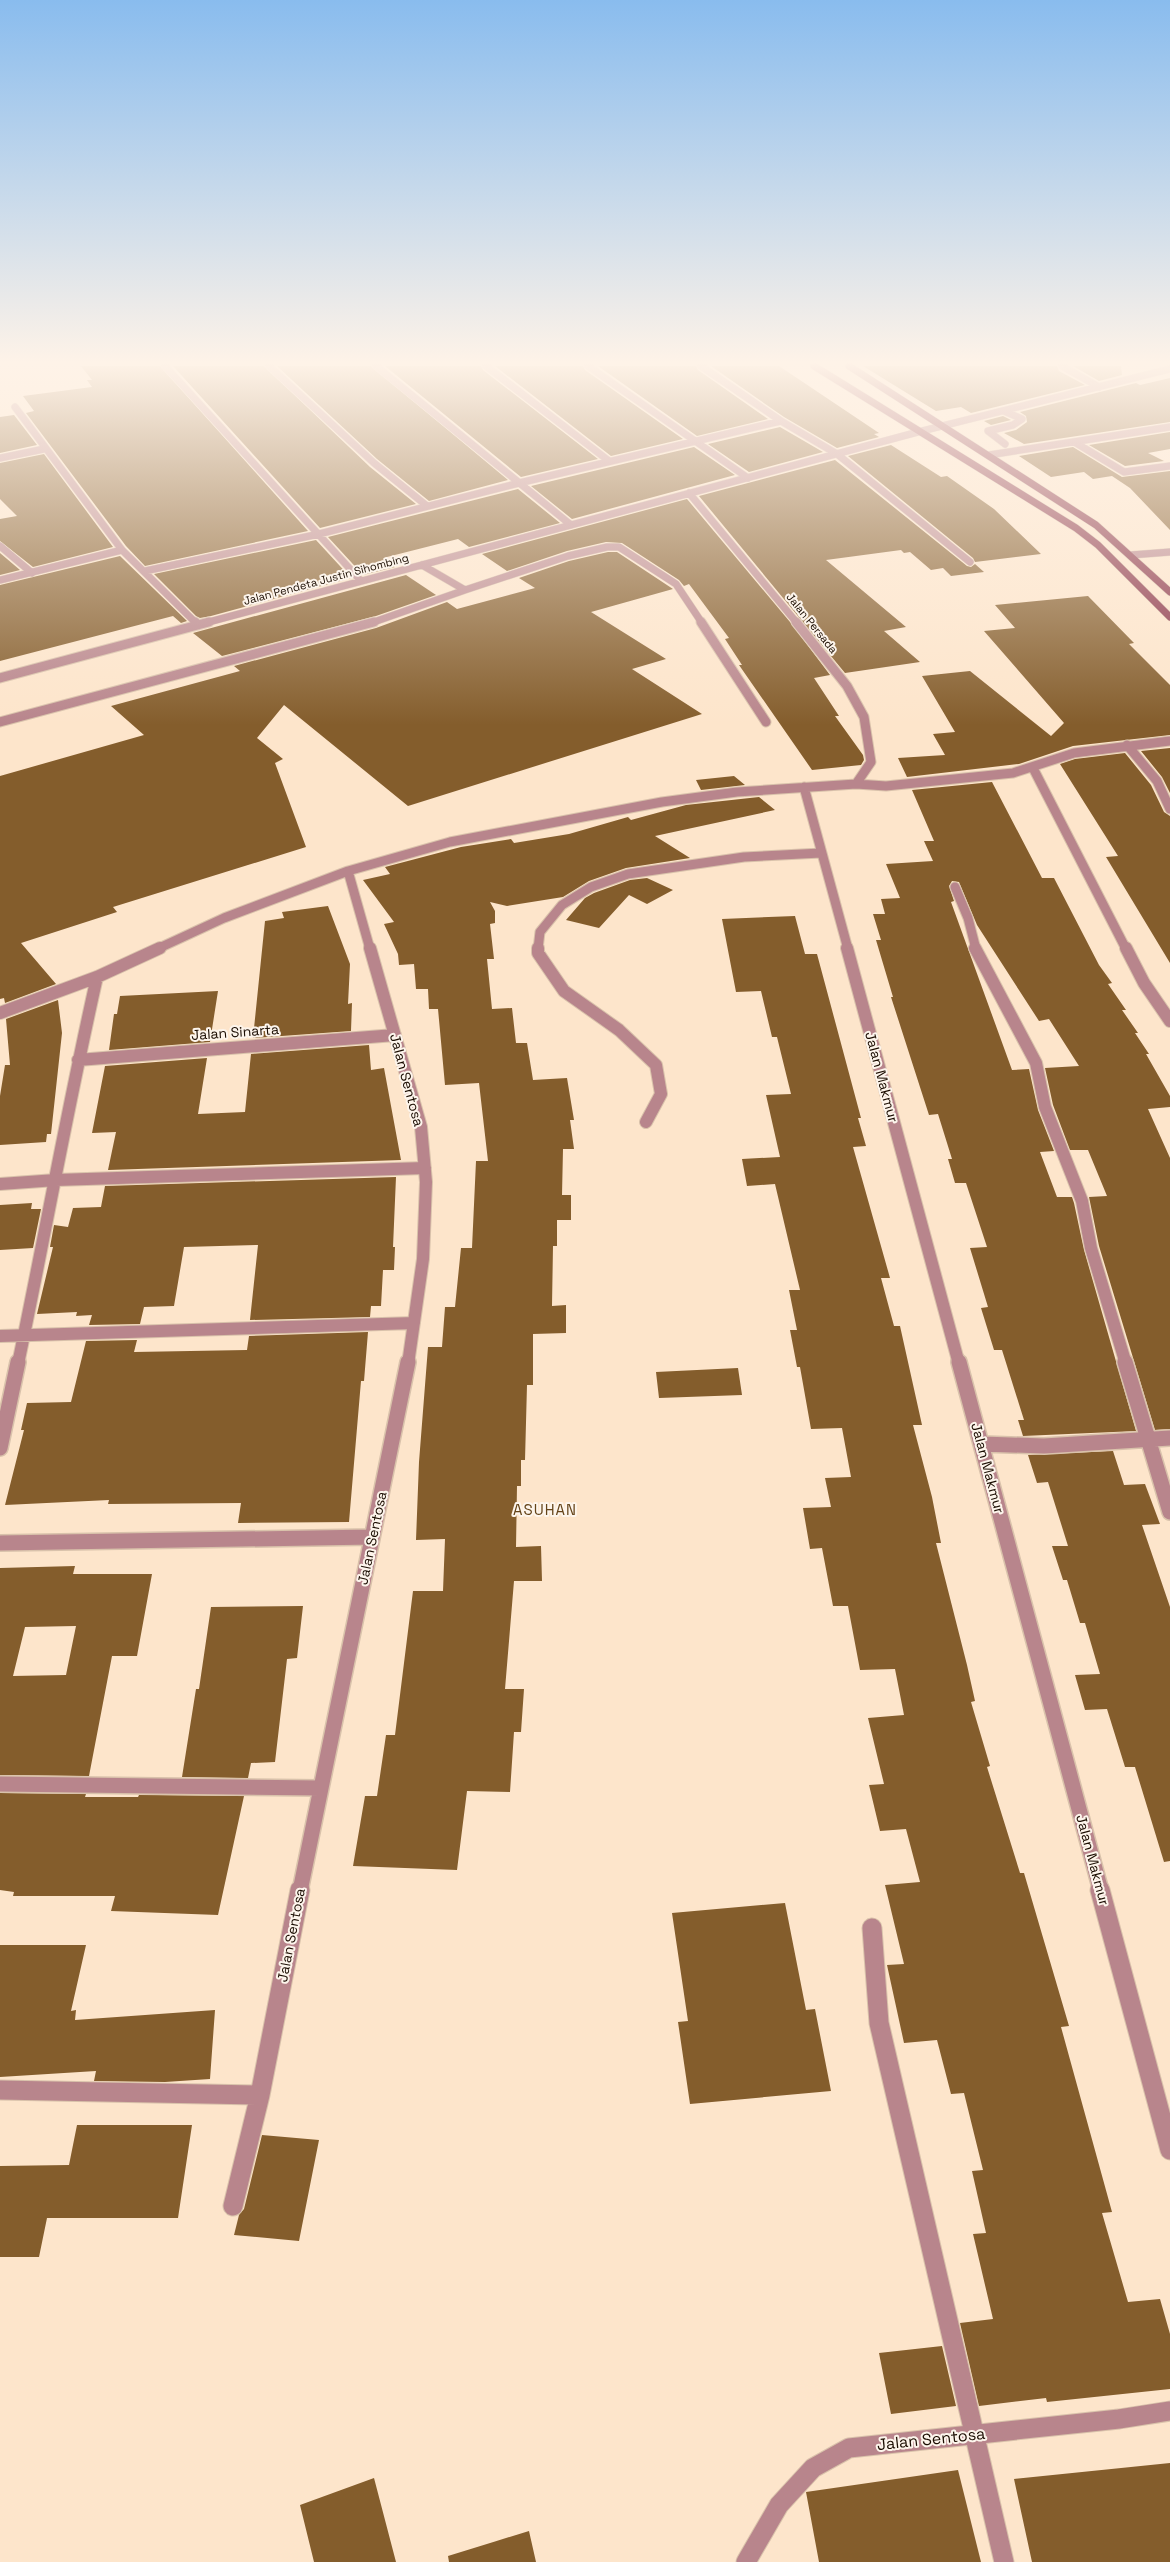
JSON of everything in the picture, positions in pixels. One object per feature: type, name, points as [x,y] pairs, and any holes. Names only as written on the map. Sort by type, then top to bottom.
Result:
[{"type":"main road","points":[[1008,486],[1051,511],[1098,545],[1170,617]]},
{"type":"main road","points":[[1036,486],[1077,512],[1116,542],[1168,589]]},
{"type":"main road","points":[[1098,545],[1116,542]]},
{"type":"main road","points":[[1144,592],[1168,589]]},
{"type":"street","points":[[72,486],[122,550],[198,625]]},
{"type":"street","points":[[275,486],[361,581]]},
{"type":"street","points":[[402,486],[427,506]]},
{"type":"street","points":[[145,571],[319,534],[509,486]]},
{"type":"street","points":[[522,486],[571,525]]},
{"type":"street","name":"Jalan Pendeta Justin Sihombing","points":[[0,678],[718,486]]},
{"type":"street","points":[[876,486],[970,562]]},
{"type":"street","name":"Jalan Persada","points":[[689,493],[818,648],[846,686],[864,717],[871,762],[856,784]]},
{"type":"street","points":[[0,546],[32,573]]},
{"type":"street","points":[[0,722],[371,623],[583,552],[612,546],[620,547],[676,584],[766,722]]},
{"type":"street","points":[[0,580],[122,550]]},
{"type":"street","points":[[1131,555],[1170,552]]},
{"type":"street","points":[[422,565],[465,590]]},
{"type":"street","points":[[0,1013],[97,977],[224,918],[348,871],[450,842],[653,804],[767,788],[856,784],[886,786],[1013,772],[1033,768],[1061,756],[1126,745],[1170,741]]},
{"type":"street","points":[[1126,745],[1157,781],[1170,809]]},
{"type":"street","points":[[1033,768],[1144,983],[1170,1021]]},
{"type":"street","name":"Jalan Makmur","points":[[804,787],[982,1444],[1170,2150]]},
{"type":"street","points":[[646,1122],[661,1094],[656,1065],[619,1030],[564,991],[538,953],[540,932],[562,905],[591,887],[628,874],[744,857],[821,852]]},
{"type":"street","name":"Jalan Sentosa","points":[[233,2206],[260,2095],[320,1788],[409,1358],[423,1259],[426,1182],[421,1127],[348,871]]},
{"type":"street","points":[[955,887],[968,918],[974,946],[1036,1063],[1045,1107],[1082,1201],[1091,1248],[1170,1512]]},
{"type":"street","points":[[0,1448],[22,1334],[56,1180],[78,1060],[97,977]]},
{"type":"street","name":"Jalan Sinarta","points":[[78,1060],[396,1035]]},
{"type":"street","points":[[0,1184],[56,1180],[425,1168]]},
{"type":"street","points":[[0,1336],[414,1323]]},
{"type":"street","points":[[982,1444],[1044,1446],[1170,1438]]},
{"type":"street","points":[[0,1543],[372,1537]]},
{"type":"street","points":[[0,1784],[320,1788]]},
{"type":"street","points":[[872,1928],[879,2023],[1004,2562]]},
{"type":"street","points":[[0,2090],[260,2095]]},
{"type":"street","name":"Jalan Sentosa","points":[[746,2562],[778,2505],[813,2468],[849,2448],[1119,2419],[1170,2411]]},
{"type":"building","points":[[0,486],[67,486],[113,547],[33,567],[0,541],[0,519],[17,516],[0,499]]},
{"type":"building","points":[[81,486],[267,486],[308,531],[145,566],[126,546]]},
{"type":"building","points":[[281,486],[393,486],[416,504],[320,528]]},
{"type":"building","points":[[410,486],[487,486],[429,501]]},
{"type":"building","points":[[531,486],[533,486],[696,486],[572,519]]},
{"type":"building","points":[[738,486],[867,486],[967,566],[971,567],[975,564],[984,572],[951,576],[943,568],[931,570],[910,552],[904,553],[901,550],[826,560],[906,627],[884,631],[920,662],[845,673],[699,496]]},
{"type":"building","points":[[884,486],[961,486],[994,509],[1041,554],[975,562],[973,558]]},
{"type":"building","points":[[1126,486],[1170,486],[1170,530]]},
{"type":"building","points":[[518,489],[560,523],[469,547],[458,539],[387,557],[383,559],[395,567],[363,575],[328,537]]},
{"type":"building","points":[[687,499],[790,622],[830,675],[814,678],[839,716],[835,716],[863,755],[864,760],[861,765],[812,770],[739,665],[742,665],[725,639],[729,638],[689,584],[684,586],[679,580],[622,543],[606,542],[567,551],[507,571],[482,554]]},
{"type":"building","points":[[316,540],[351,578],[211,616],[200,618],[196,616],[154,574]]},
{"type":"building","points":[[608,552],[617,552],[673,589],[591,612],[666,659],[632,669],[702,714],[408,806],[284,705],[257,738],[283,759],[275,763],[306,847],[113,907],[117,912],[21,943],[56,984],[5,1003],[4,998],[0,999],[0,776],[144,735],[111,706],[240,671],[234,666],[376,628],[447,602],[457,609],[535,588],[519,578],[569,561]]},
{"type":"building","points":[[0,553],[20,570],[0,575]]},
{"type":"building","points":[[120,556],[187,621],[181,623],[173,616],[0,661],[0,585]]},
{"type":"building","points":[[406,575],[436,595],[376,616],[222,656],[193,633]]},
{"type":"building","points":[[1088,596],[1134,643],[1129,644],[1170,685],[1170,735],[1073,746],[1019,764],[907,777],[898,758],[945,755],[933,734],[955,732],[922,676],[970,671],[1051,736],[1064,723],[984,631],[1015,628],[995,605]]},
{"type":"building","points":[[1170,748],[1170,793],[1162,777],[1141,751]]},
{"type":"building","points":[[1125,753],[1151,785],[1164,812],[1170,816],[1170,963],[1106,857],[1118,856],[1060,764],[1075,759]]},
{"type":"building","points":[[734,776],[745,785],[701,790],[696,780]]},
{"type":"building","points":[[992,782],[1042,878],[1054,878],[1099,965],[1112,983],[1108,984],[1126,1010],[1122,1010],[1138,1033],[1135,1033],[1149,1054],[1146,1054],[1170,1096],[1170,1107],[1148,1109],[1170,1158],[1170,1429],[1155,1430],[1099,1246],[1089,1197],[1107,1196],[1088,1150],[1070,1150],[1053,1105],[1045,1068],[1079,1066],[1049,1019],[1039,1021],[977,925],[959,882],[952,881],[949,886],[954,901],[951,902],[1012,1070],[1029,1069],[1038,1110],[1054,1151],[1040,1152],[1057,1197],[1072,1197],[1084,1250],[1136,1431],[1023,1436],[1018,1420],[1024,1420],[1002,1350],[994,1350],[981,1308],[988,1307],[970,1248],[987,1247],[966,1183],[955,1183],[948,1159],[952,1159],[938,1114],[929,1115],[891,997],[893,997],[876,940],[881,940],[873,914],[885,914],[881,899],[900,898],[886,864],[933,861],[924,841],[934,841],[912,790]]},
{"type":"building","points":[[759,797],[775,810],[655,836],[690,858],[626,868],[589,881],[563,897],[507,906],[490,902],[495,911],[495,923],[490,924],[494,959],[487,959],[492,1009],[512,1008],[516,1043],[527,1043],[533,1080],[567,1078],[574,1120],[570,1120],[574,1149],[563,1149],[562,1195],[571,1195],[571,1220],[557,1220],[557,1246],[553,1246],[552,1306],[566,1305],[566,1333],[533,1334],[533,1385],[527,1385],[525,1460],[521,1460],[521,1486],[517,1486],[516,1547],[541,1546],[542,1581],[514,1581],[505,1689],[524,1689],[521,1732],[514,1732],[510,1792],[467,1791],[457,1870],[353,1866],[365,1796],[377,1796],[386,1735],[395,1735],[413,1591],[443,1591],[445,1539],[416,1540],[419,1462],[428,1347],[442,1347],[445,1307],[455,1307],[461,1248],[472,1248],[476,1161],[488,1161],[479,1083],[445,1085],[438,1009],[429,1009],[428,989],[416,989],[414,964],[399,965],[398,954],[384,924],[394,922],[363,880],[390,874],[385,867],[461,847],[511,839],[514,843],[569,834],[628,817],[631,820],[686,805]]},
{"type":"building","points":[[647,878],[673,890],[647,904],[629,895],[599,928],[566,920],[585,898],[594,893],[630,880]]},
{"type":"building","points":[[328,906],[350,964],[348,1004],[352,1003],[351,1031],[253,1038],[265,921],[284,918],[282,912]]},
{"type":"building","points":[[795,916],[805,954],[817,954],[861,1118],[858,1118],[866,1146],[853,1147],[890,1278],[881,1278],[894,1326],[900,1326],[922,1425],[913,1425],[932,1497],[941,1543],[936,1543],[975,1701],[971,1702],[990,1766],[987,1767],[1020,1873],[1024,1873],[1069,2026],[1061,2027],[1112,2212],[1102,2213],[1128,2302],[1160,2299],[1170,2334],[1170,2389],[1047,2402],[1046,2398],[979,2406],[960,2323],[993,2319],[973,2234],[986,2233],[972,2171],[983,2170],[964,2093],[951,2094],[937,2040],[904,2043],[887,1965],[904,1964],[885,1885],[920,1882],[906,1829],[880,1831],[869,1785],[884,1784],[868,1718],[904,1715],[895,1669],[860,1670],[848,1606],[833,1606],[822,1548],[810,1549],[803,1508],[831,1507],[825,1478],[851,1477],[842,1428],[811,1429],[800,1367],[797,1367],[790,1330],[797,1330],[789,1290],[800,1290],[775,1184],[747,1186],[742,1159],[780,1157],[766,1095],[791,1094],[777,1037],[772,1037],[761,991],[736,992],[722,919]]},
{"type":"building","points":[[218,991],[210,1042],[109,1050],[114,1014],[117,1014],[120,996]]},
{"type":"building","points":[[58,1000],[62,1033],[51,1134],[47,1134],[46,1142],[0,1145],[0,1096],[5,1065],[10,1065],[6,1019]]},
{"type":"building","points":[[369,1045],[371,1070],[384,1068],[401,1160],[108,1170],[116,1132],[92,1133],[105,1066],[207,1058],[198,1114],[245,1112],[251,1054]]},
{"type":"building","points":[[396,1177],[394,1270],[383,1270],[381,1306],[371,1306],[370,1317],[250,1320],[258,1245],[184,1247],[174,1306],[144,1307],[140,1324],[89,1325],[92,1315],[76,1316],[77,1312],[37,1314],[53,1247],[50,1247],[54,1225],[68,1227],[73,1208],[101,1207],[105,1186]]},
{"type":"building","points":[[32,1203],[31,1209],[41,1209],[33,1248],[0,1250],[0,1205]]},
{"type":"building","points":[[368,1332],[364,1381],[361,1381],[349,1522],[238,1523],[241,1503],[108,1504],[109,1500],[5,1505],[24,1430],[21,1430],[27,1403],[71,1402],[86,1341],[137,1340],[134,1352],[247,1350],[249,1336]]},
{"type":"building","points":[[738,1368],[742,1395],[659,1398],[656,1372]]},
{"type":"building","points":[[1113,1451],[1124,1485],[1145,1484],[1160,1524],[1142,1525],[1170,1607],[1170,1861],[1164,1862],[1135,1767],[1125,1767],[1107,1709],[1085,1710],[1075,1675],[1100,1674],[1085,1623],[1080,1623],[1067,1580],[1063,1580],[1052,1546],[1068,1546],[1048,1482],[1037,1483],[1028,1455]]},
{"type":"building","points":[[75,1566],[73,1574],[152,1574],[137,1656],[112,1656],[89,1776],[0,1775],[0,1568]],"holes":[[[76,1626],[66,1675],[13,1676],[25,1627]]]},
{"type":"building","points":[[303,1606],[297,1658],[287,1659],[275,1762],[251,1763],[248,1778],[182,1777],[196,1689],[199,1689],[211,1607]]},
{"type":"building","points":[[0,1793],[86,1794],[85,1797],[138,1797],[139,1795],[244,1796],[218,1915],[111,1911],[115,1896],[13,1896],[14,1892],[0,1890]]},
{"type":"building","points":[[785,1903],[806,2010],[815,2009],[831,2091],[690,2104],[678,2022],[688,2021],[672,1913]]},
{"type":"building","points":[[0,1945],[86,1945],[71,2011],[76,2010],[75,2020],[215,2010],[210,2079],[165,2082],[94,2081],[96,2071],[0,2077]]},
{"type":"building","points":[[77,2125],[192,2125],[178,2218],[47,2218],[39,2257],[0,2257],[0,2166],[69,2165]]},
{"type":"building","points":[[262,2135],[319,2140],[299,2241],[234,2235],[239,2215],[244,2209]]},
{"type":"building","points":[[942,2346],[956,2406],[891,2414],[879,2353]]},
{"type":"building","points":[[1170,2463],[1170,2562],[1032,2562],[1014,2479]]},
{"type":"building","points":[[958,2470],[981,2562],[819,2562],[806,2492]]},
{"type":"building","points":[[374,2478],[396,2562],[314,2562],[300,2505]]},
{"type":"building","points":[[529,2531],[536,2562],[449,2562],[448,2556]]},
{"type":"district","name":"ASUHAN","points":[[545,1509]]}]
